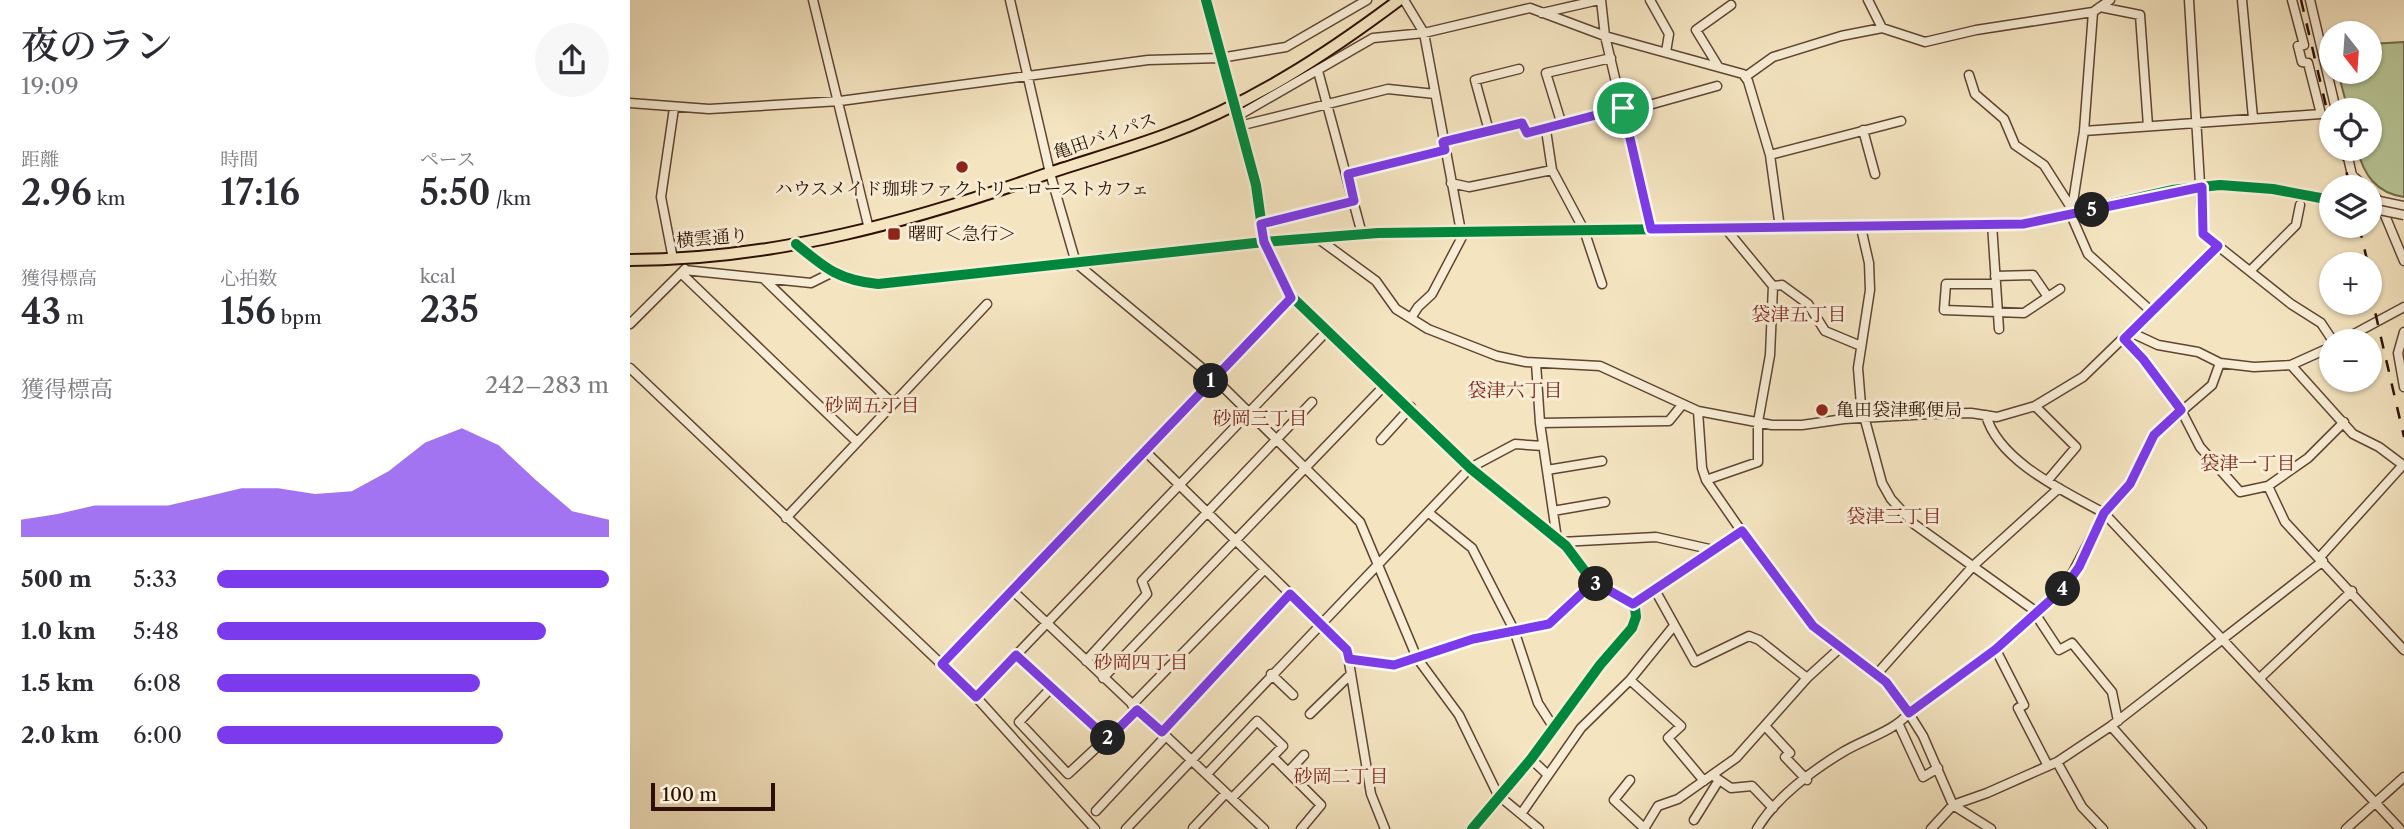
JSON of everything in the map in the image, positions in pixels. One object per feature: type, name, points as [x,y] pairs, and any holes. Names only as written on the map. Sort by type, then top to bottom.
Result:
[{"type":"main road","name":"亀田バイパス","points":[[796,244],[869,229],[999,192],[1167,134],[1233,104],[1328,52],[1402,0]]},
{"type":"main road","name":"横雲通り","points":[[630,260],[739,254],[796,244]]},
{"type":"street","points":[[813,0],[869,229]]},
{"type":"street","points":[[1010,0],[1050,173],[1076,263],[1214,378],[1360,522],[1417,658],[1460,715],[1498,795],[1539,829]]},
{"type":"street","points":[[1206,0],[1256,185],[1264,242],[1291,298],[1411,407],[1471,468],[1559,540],[1594,582],[1633,604],[1636,618],[1632,628],[1600,665],[1531,759],[1472,829]]},
{"type":"street","points":[[630,103],[674,108],[839,101],[1148,60],[1220,58],[1286,47],[1367,0]]},
{"type":"street","points":[[1402,0],[1424,33],[1462,237],[1432,294],[1411,318]]},
{"type":"street","points":[[1542,13],[1600,0],[1605,36],[1651,229]]},
{"type":"street","points":[[1650,0],[1669,34],[1666,52]]},
{"type":"street","points":[[1868,0],[1882,28]]},
{"type":"street","points":[[2189,0],[2203,234],[2291,304],[2321,323],[2325,329]]},
{"type":"street","points":[[2242,0],[2253,118]]},
{"type":"street","points":[[2084,131],[2321,114],[2308,63],[2302,62],[2298,46],[2304,45],[2292,0]]},
{"type":"street","points":[[2310,0],[2333,98]]},
{"type":"street","points":[[2071,212],[2103,4]]},
{"type":"street","points":[[1745,77],[1760,63],[1796,48],[1882,28],[1925,42],[2103,4],[2140,15],[2147,126]]},
{"type":"street","points":[[1718,66],[1696,30],[1731,5]]},
{"type":"street","points":[[1238,122],[1373,38],[1424,33],[1530,8],[1605,36],[1718,66],[1745,77]]},
{"type":"street","points":[[1562,125],[1546,74],[1611,58]]},
{"type":"street","points":[[1489,131],[1475,80],[1519,69]]},
{"type":"street","points":[[1318,71],[1348,174],[1362,234]]},
{"type":"street","points":[[1969,75],[1975,94],[2004,119],[2015,145],[2044,165],[2071,212],[2088,254],[2151,312]]},
{"type":"street","points":[[1745,77],[1770,155],[1780,228]]},
{"type":"street","points":[[1348,174],[1522,123],[1527,133],[1546,130],[1717,86]]},
{"type":"street","points":[[1238,122],[1388,89],[1435,94]]},
{"type":"street","points":[[673,259],[661,197],[674,108]]},
{"type":"street","points":[[1770,155],[1901,121]]},
{"type":"street","points":[[1546,130],[1552,170],[1584,230],[1602,284]]},
{"type":"street","points":[[1863,130],[1875,174]]},
{"type":"street","points":[[1451,183],[1469,187],[1552,170]]},
{"type":"street","points":[[796,244],[831,273],[853,281],[878,284],[1264,242],[1362,234],[2023,224],[2172,190],[2202,187],[2243,186],[2319,199]]},
{"type":"street","points":[[1261,224],[1354,201]]},
{"type":"street","points":[[2382,202],[2404,206]]},
{"type":"street","points":[[2250,271],[2296,225],[2300,205]]},
{"type":"street","points":[[2382,208],[2404,261]]},
{"type":"street","points":[[2382,210],[2404,215]]},
{"type":"street","points":[[1992,224],[1999,329]]},
{"type":"street","points":[[1861,228],[1869,263],[1870,290],[1858,368],[1864,419],[1882,483],[1891,499],[1914,524],[2037,614],[2059,650],[2072,643],[2112,692],[2114,724],[2202,829]]},
{"type":"street","points":[[1706,480],[1758,462],[1758,422],[1770,355],[1773,286],[1726,229]]},
{"type":"street","points":[[1316,237],[1376,281],[1396,309],[1429,329],[1497,356],[1536,363],[1600,366],[1698,411],[1758,422],[1802,425],[1930,414],[1997,417],[2035,406],[2083,377],[2218,246]]},
{"type":"street","points":[[630,324],[695,258]]},
{"type":"street","points":[[683,271],[811,283],[831,273]]},
{"type":"street","points":[[683,271],[857,442]]},
{"type":"street","points":[[2048,297],[2034,275],[1946,284],[1944,310],[2024,313],[2048,297],[2060,289]]},
{"type":"street","points":[[764,279],[893,404]]},
{"type":"street","points":[[1773,286],[1782,285],[1808,304],[1825,331],[1861,346]]},
{"type":"street","points":[[942,664],[1291,298]]},
{"type":"street","points":[[786,518],[987,304]]},
{"type":"street","points":[[2363,329],[2404,307]]},
{"type":"street","points":[[976,697],[1327,331]]},
{"type":"street","points":[[2404,332],[2398,353],[2404,387]]},
{"type":"street","points":[[2127,335],[2158,345],[2198,352],[2220,363],[2254,367],[2291,365],[2319,352]]},
{"type":"street","points":[[2127,335],[2181,410],[2200,447],[2240,492],[2268,485],[2308,458],[2344,422]]},
{"type":"street","points":[[1536,363],[1540,423],[1559,540]]},
{"type":"street","points":[[1757,829],[1773,808],[1807,779],[1842,753],[1899,725],[1909,713],[1996,649],[2065,587],[2079,567],[2104,513],[2130,484],[2154,435],[2212,386],[2220,363]]},
{"type":"street","points":[[1931,829],[1953,805],[2048,766],[2114,724],[2322,559],[2403,465],[2379,447],[2353,434],[2291,365]]},
{"type":"street","points":[[630,368],[976,697],[1095,829]]},
{"type":"street","points":[[1104,678],[1385,385]]},
{"type":"street","points":[[1086,661],[1147,594],[1142,581],[1312,402]]},
{"type":"street","points":[[1540,423],[1669,421],[1682,405]]},
{"type":"street","points":[[2035,406],[2076,447],[2048,480]]},
{"type":"street","points":[[1381,440],[1411,407]]},
{"type":"street","points":[[1698,411],[1702,468],[1706,480],[1813,626],[1876,675],[1898,696],[1938,768],[1953,805],[1991,829]]},
{"type":"street","points":[[1986,415],[1991,433],[2008,452],[2059,488],[2104,513],[2400,829]]},
{"type":"street","points":[[1126,829],[1271,674],[1471,468],[1515,444],[1543,446]]},
{"type":"street","points":[[1144,451],[1347,650],[1371,794],[1385,829]]},
{"type":"street","points":[[1547,470],[1602,461]]},
{"type":"street","points":[[2268,485],[2285,522],[2404,649]]},
{"type":"street","points":[[1876,675],[1973,566],[2059,488]]},
{"type":"street","points":[[1553,511],[1605,502]]},
{"type":"street","points":[[1429,513],[1472,548],[1514,630],[1538,703],[1555,728]]},
{"type":"street","points":[[1633,604],[1742,531]]},
{"type":"street","points":[[1559,540],[1656,537],[1714,551]]},
{"type":"street","points":[[1052,687],[1019,722],[1068,774],[1108,739],[1265,569]]},
{"type":"street","points":[[1349,659],[1394,665],[1514,630],[1549,624],[1594,582]]},
{"type":"street","points":[[1012,590],[1264,829]]},
{"type":"street","points":[[1655,590],[1673,627],[1695,662],[1749,636],[1759,640],[1807,678]]},
{"type":"street","points":[[2260,678],[2352,591]]},
{"type":"street","points":[[1096,810],[1290,594]]},
{"type":"street","points":[[1521,814],[1581,729],[1630,680],[1673,627]]},
{"type":"street","points":[[1630,780],[1614,800],[1644,829],[1658,806],[1678,799],[1712,779],[1737,758],[1807,678],[1840,648]]},
{"type":"street","points":[[1996,649],[2025,705],[2018,708],[2048,766]]},
{"type":"street","points":[[1016,655],[1108,739]]},
{"type":"street","points":[[1271,674],[1293,695]]},
{"type":"street","points":[[1310,714],[1351,674]]},
{"type":"street","points":[[1630,680],[1681,726],[1668,738],[1712,779],[1731,788],[1752,786],[1773,808]]},
{"type":"street","points":[[1193,828],[1283,746],[1257,721],[1206,774]]},
{"type":"street","points":[[1899,725],[1923,777],[1938,768]]},
{"type":"street","points":[[1765,726],[1790,752],[1785,757],[1807,779]]},
{"type":"street","points":[[1288,772],[1304,755]]},
{"type":"street","points":[[1273,757],[1321,806],[1301,829]]},
{"type":"street","points":[[1531,759],[1548,775]]},
{"type":"street","points":[[2057,761],[2082,807],[2103,829]]},
{"type":"street","points":[[2349,828],[2404,778]]},
{"type":"street","points":[[1694,820],[1712,779]]},
{"type":"green space","points":[[2404,42],[2404,197],[2382,189],[2382,175],[2368,175],[2361,161],[2382,161],[2382,98],[2345,98],[2341,84],[2382,84],[2382,43]]},
{"type":"railway","points":[[2301,0],[2324,98]]},
{"type":"railway","points":[[2344,161],[2347,175]]},
{"type":"railway","points":[[2362,238],[2365,252]]},
{"type":"railway","points":[[2376,315],[2404,437]]},
{"type":"cycle path","points":[[1206,0],[1256,185],[1264,242],[1289,294],[1470,468],[1566,546],[1593,582],[1607,592],[1620,595],[1635,608],[1636,617],[1632,628],[1600,665],[1531,759],[1472,829]]},
{"type":"cycle path","points":[[796,244],[833,272],[878,284],[1264,242],[1378,233],[2023,224],[2172,190],[2220,185],[2273,189],[2319,198]]},
{"type":"place","name":"ハウスメイド珈琲ファクトリーローストカフェ","points":[[962,167]]},
{"type":"place","name":"曙町＜急行＞","points":[[894,234]]},
{"type":"place","name":"亀田袋津郵便局","points":[[1822,410]]},
{"type":"district","name":"袋津五丁目","points":[[1799,314]]},
{"type":"district","name":"袋津六丁目","points":[[1515,390]]},
{"type":"district","name":"砂岡五丁目","points":[[872,405]]},
{"type":"district","name":"砂岡三丁目","points":[[1260,418]]},
{"type":"district","name":"袋津一丁目","points":[[2248,463]]},
{"type":"district","name":"袋津三丁目","points":[[1894,516]]},
{"type":"district","name":"砂岡四丁目","points":[[1141,662]]},
{"type":"district","name":"砂岡二丁目","points":[[1341,776]]},
{"type":"route","points":[[1623,108],[1651,229],[2023,224],[2172,190],[2202,187],[2203,234],[2218,246],[2124,339],[2143,359],[2181,410],[2154,435],[2130,484],[2104,513],[2079,567],[2065,587],[1963,676],[1909,713],[1886,682],[1813,626],[1742,531],[1633,604],[1620,595],[1607,592],[1594,582],[1549,624],[1473,639],[1394,665],[1349,659],[1347,650],[1290,594],[1162,732],[1137,710],[1108,739],[1016,655],[976,697],[942,664],[1291,298],[1264,242],[1261,224],[1354,201],[1348,174],[1445,150],[1443,142],[1522,123],[1527,133],[1546,130],[1623,108]]}]
